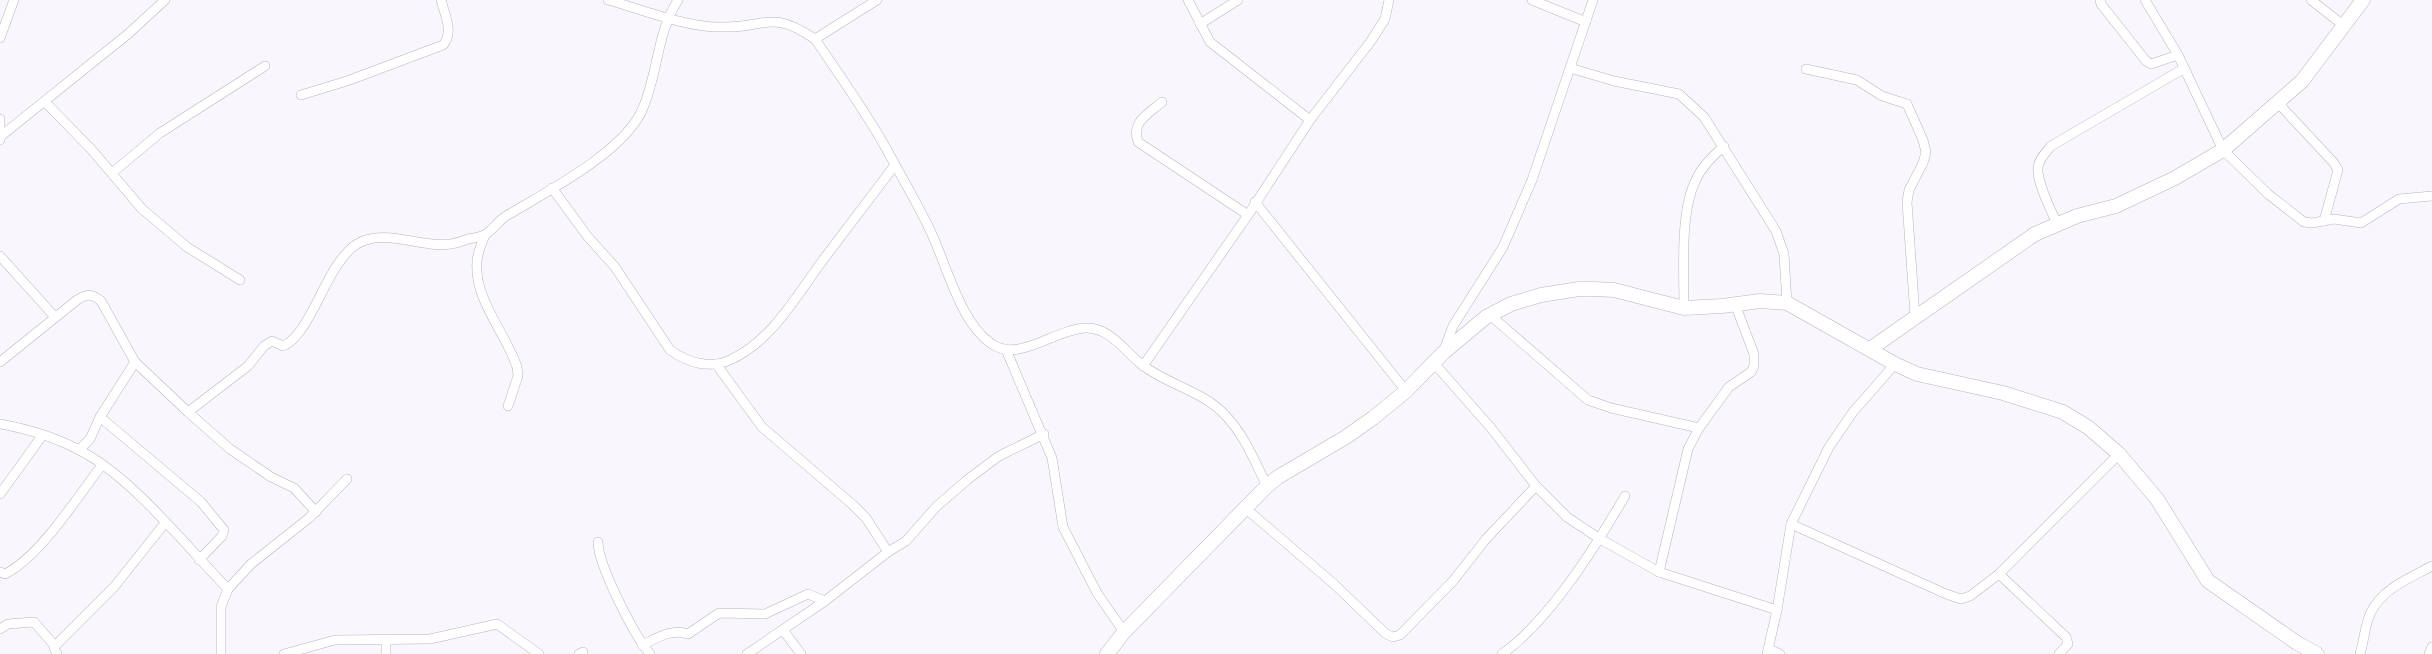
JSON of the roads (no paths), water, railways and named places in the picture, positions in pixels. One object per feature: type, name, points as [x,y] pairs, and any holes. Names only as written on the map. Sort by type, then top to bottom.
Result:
[{"type":"street","points":[[0,38],[14,0]]},
{"type":"street","points":[[1,139],[128,34],[165,0]]},
{"type":"street","points":[[301,95],[347,81],[443,45],[448,39],[449,32],[441,0]]},
{"type":"street","points":[[608,0],[719,27],[779,21],[798,28],[815,39],[895,165],[930,230],[964,308],[974,326],[991,344],[1007,352],[1025,348],[1069,331],[1088,328],[1107,334],[1143,366],[1207,399],[1225,414],[1241,432],[1267,486]]},
{"type":"street","points":[[508,406],[518,376],[517,367],[494,320],[477,274],[477,259],[485,235],[498,221],[608,150],[627,131],[642,111],[652,87],[668,16],[677,0]]},
{"type":"street","points":[[815,39],[877,0]]},
{"type":"street","points":[[1188,0],[1210,42],[1310,120]]},
{"type":"street","points":[[1200,24],[1238,0]]},
{"type":"street","points":[[1143,366],[1248,215],[1310,120],[1371,41],[1384,19],[1389,0]]},
{"type":"street","points":[[1532,0],[1586,22]]},
{"type":"street","points":[[1438,357],[1453,326],[1503,247],[1532,180],[1593,0]]},
{"type":"street","points":[[2100,0],[2146,61],[2151,64],[2178,55]]},
{"type":"street","points":[[2145,0],[2178,55],[2223,150],[2268,194],[2304,222],[2334,219],[2361,223],[2399,199],[2432,196]]},
{"type":"street","points":[[2311,0],[2343,25]]},
{"type":"street","points":[[1870,349],[2012,248],[2057,224],[2116,206],[2175,178],[2223,150],[2302,81],[2363,0]]},
{"type":"street","points":[[112,173],[160,133],[266,66]]},
{"type":"street","points":[[1570,68],[1614,81],[1679,94],[1704,117],[1724,146],[1781,242],[1784,254],[1786,303]]},
{"type":"street","points":[[1806,69],[1857,80],[1882,96],[1907,104],[1911,112],[1926,152],[1909,190],[1907,202],[1915,316]]},
{"type":"street","points":[[2057,224],[2040,180],[2038,168],[2041,159],[2051,146],[2183,69]]},
{"type":"street","points":[[45,102],[112,173],[142,209],[187,247],[240,280]]},
{"type":"street","points":[[1162,102],[1137,125],[1135,132],[1138,142],[1248,215]]},
{"type":"street","points":[[2278,103],[2338,170],[2324,221]]},
{"type":"street","points":[[0,119],[1,139]]},
{"type":"street","points":[[1684,308],[1688,201],[1700,172],[1724,146]]},
{"type":"street","points":[[552,188],[632,291],[670,350],[683,359],[697,363],[716,364],[752,348],[780,318],[895,165]]},
{"type":"street","points":[[1255,202],[1406,391]]},
{"type":"street","points":[[188,412],[248,366],[272,341],[283,346],[289,343],[298,332],[339,262],[357,244],[368,239],[391,237],[450,245],[485,235]]},
{"type":"street","points":[[0,256],[55,317]]},
{"type":"street","points":[[1107,654],[1124,632],[1267,486],[1294,467],[1346,437],[1406,391],[1438,357],[1491,315],[1511,304],[1541,295],[1579,289],[1614,290],[1684,308],[1760,301],[1786,303],[1894,364],[1917,374],[2003,393],[2063,412],[2089,428],[2119,454],[2157,500],[2208,581],[2317,654]]},
{"type":"street","points":[[0,362],[76,300],[87,294],[92,295],[101,301],[135,362],[230,449],[271,477],[294,488],[316,512]]},
{"type":"street","points":[[1659,572],[1688,449],[1699,428],[1729,387],[1750,372],[1754,366],[1754,354],[1735,304]]},
{"type":"street","points":[[1491,315],[1588,400],[1611,408],[1699,428]]},
{"type":"street","points":[[1007,352],[1044,434],[1052,458],[1063,527],[1096,593],[1124,632]]},
{"type":"street","points":[[1438,357],[1536,486],[1567,517],[1600,539],[1659,572],[1777,610]]},
{"type":"street","points":[[79,450],[90,439],[100,417],[135,362]]},
{"type":"street","points":[[716,364],[762,427],[854,505],[866,518],[888,552]]},
{"type":"street","points":[[1780,654],[1768,651],[1791,524],[1829,447],[1853,412],[1894,364]]},
{"type":"street","points":[[100,417],[201,502],[222,524],[224,530],[222,536],[199,560]]},
{"type":"street","points":[[0,424],[27,429],[79,450],[102,465],[135,492],[228,589]]},
{"type":"street","points":[[747,654],[825,601],[888,552],[906,541],[936,507],[999,456],[1044,434]]},
{"type":"street","points":[[0,494],[42,436]]},
{"type":"street","points":[[1791,524],[1946,594],[1961,598],[1970,596],[1999,574],[2119,454]]},
{"type":"street","points":[[0,572],[5,574],[11,571],[55,527],[102,465]]},
{"type":"street","points":[[221,654],[221,607],[228,589],[251,564],[316,512],[347,479]]},
{"type":"street","points":[[1244,507],[1334,584],[1386,634],[1393,637],[1400,635],[1453,581],[1486,540],[1536,486]]},
{"type":"street","points":[[1502,654],[1551,605],[1600,539],[1625,496]]},
{"type":"street","points":[[3,624],[34,622],[56,650],[114,588],[165,523]]},
{"type":"street","points":[[598,542],[600,558],[624,612],[642,645],[650,654]]},
{"type":"street","points":[[2360,654],[2370,613],[2381,597],[2395,585],[2432,566]]},
{"type":"street","points":[[1999,574],[2066,637],[2068,644],[2059,654]]},
{"type":"street","points":[[642,645],[673,632],[688,634],[719,613],[765,614],[808,594],[825,601]]},
{"type":"street","points":[[284,654],[335,640],[430,639],[496,624],[539,654]]},
{"type":"street","points":[[783,630],[801,654]]},
{"type":"street","points":[[386,641],[386,654]]},
{"type":"street","points":[[2430,654],[2432,647]]}]
